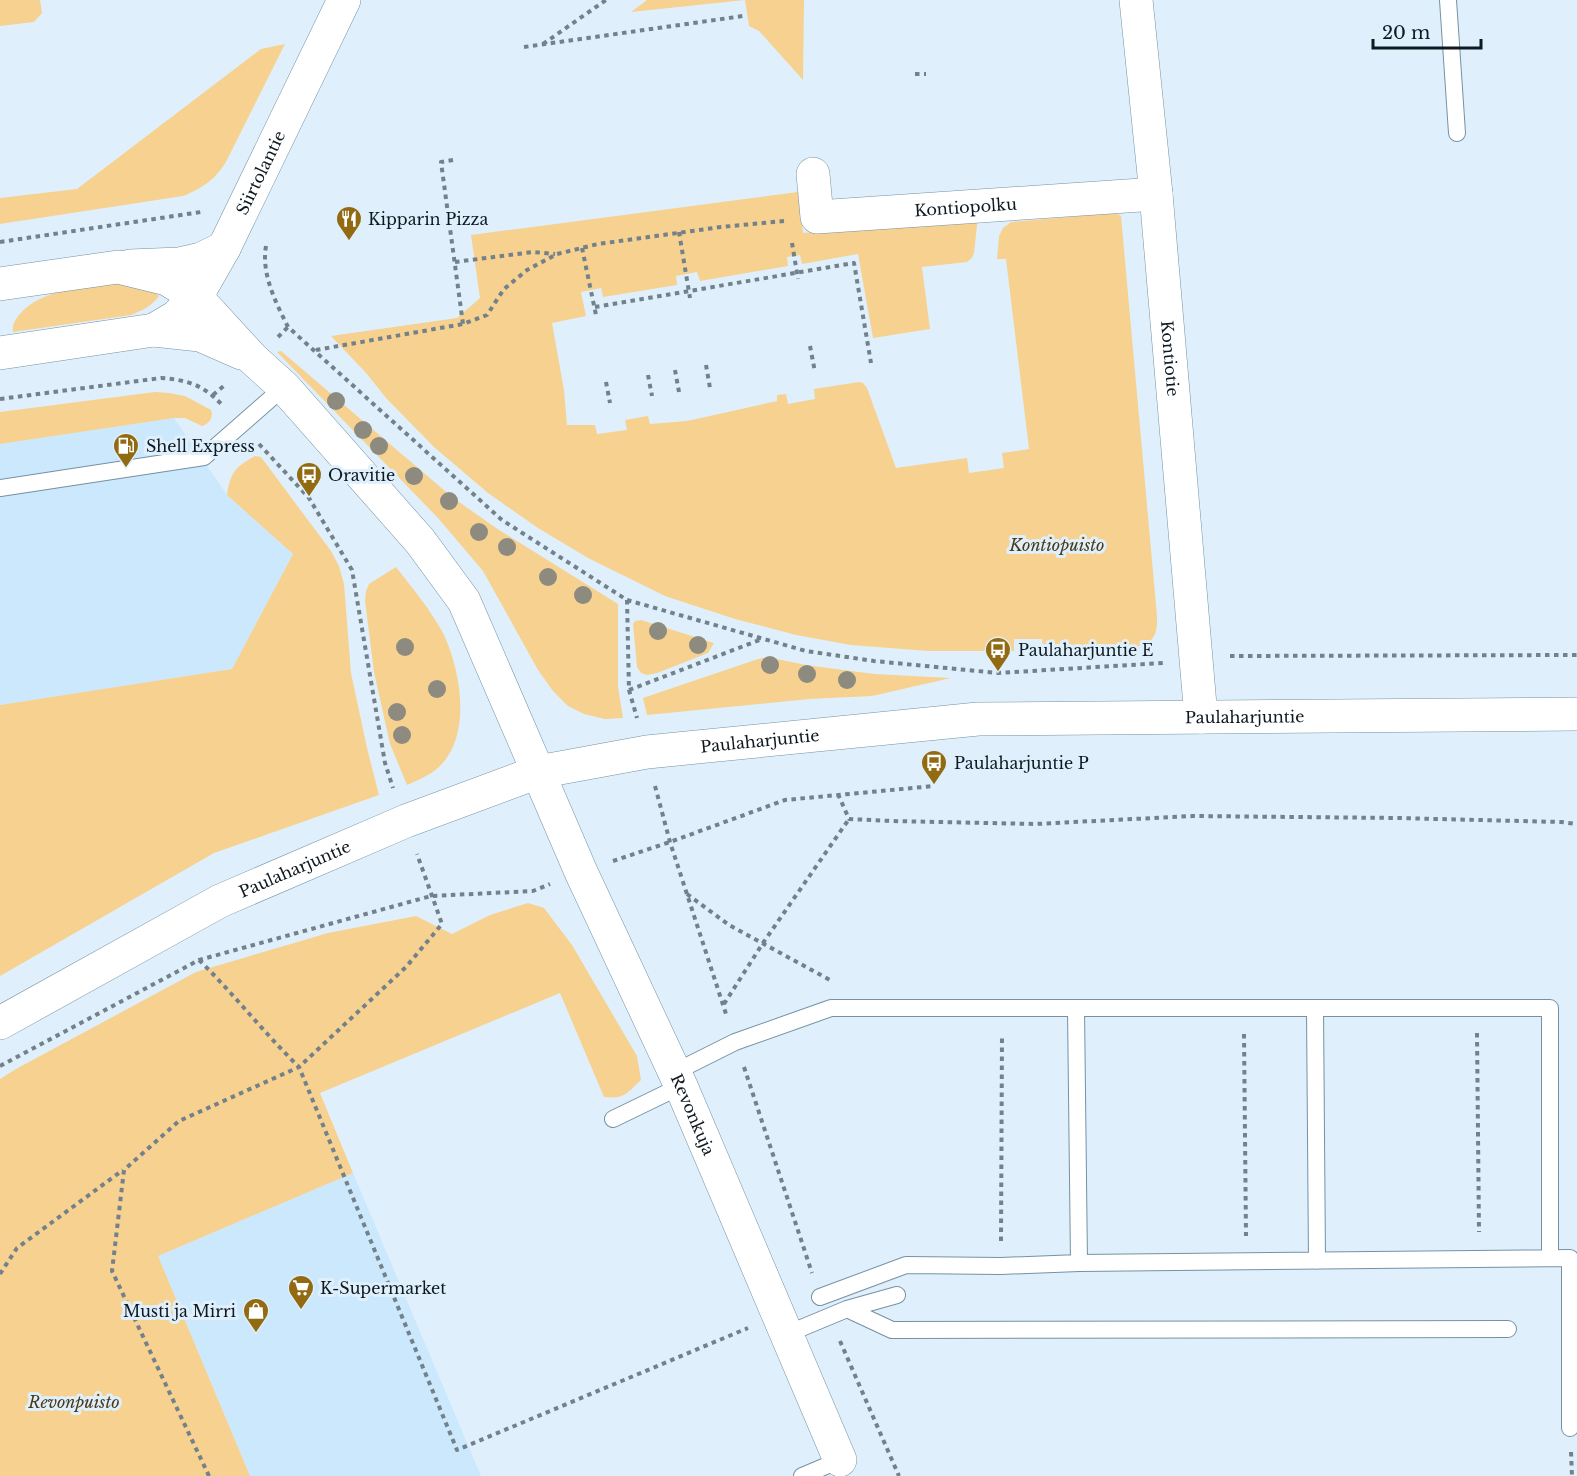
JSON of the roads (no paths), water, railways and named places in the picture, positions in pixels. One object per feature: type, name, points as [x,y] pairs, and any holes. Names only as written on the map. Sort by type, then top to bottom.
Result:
[{"type":"street","name":"Siirtolantie","points":[[154,330],[176,317],[196,297],[224,248],[344,0]]},
{"type":"street","name":"Kontiotie","points":[[1136,0],[1156,194],[1201,717]]},
{"type":"street","name":"Kontiopolku","points":[[813,174],[803,219],[1156,194]]},
{"type":"street","points":[[4,289],[118,267],[179,264],[201,259],[224,248]]},
{"type":"street","points":[[118,267],[167,279],[196,297],[254,359],[284,387],[420,541],[464,600],[538,772]]},
{"type":"street","points":[[0,353],[154,330],[201,335],[254,359]]},
{"type":"street","name":"Paulaharjuntie","points":[[0,1023],[220,901],[406,821],[538,772],[647,752],[978,719],[1577,714]]},
{"type":"street","name":"Revonkuja","points":[[538,772],[581,872],[678,1079],[840,1460]]},
{"type":"lane","points":[[1448,0],[1457,133]]},
{"type":"lane","points":[[0,488],[204,457],[284,387]]},
{"type":"lane","points":[[613,1119],[735,1042],[831,1008],[1550,1008],[1550,1258]]},
{"type":"lane","points":[[1076,1008],[1079,1263]]},
{"type":"lane","points":[[1315,1009],[1317,1261]]},
{"type":"lane","points":[[820,1297],[906,1265],[1001,1266],[1079,1263],[1570,1258],[1570,1428]]},
{"type":"lane","points":[[783,1324],[897,1295]]},
{"type":"lane","points":[[847,1309],[892,1330],[1508,1329]]},
{"type":"lane","points":[[802,1476],[840,1460]]},
{"type":"place","name":"Kipparin Pizza","points":[[349,242]]},
{"type":"place","name":"Shell Express","points":[[126,469]]},
{"type":"place","name":"Oravitie","points":[[309,498]]},
{"type":"place","name":"Paulaharjuntie E","points":[[998,673]]},
{"type":"place","name":"Paulaharjuntie P","points":[[934,786]]},
{"type":"place","name":"K-Supermarket","points":[[301,1311]]},
{"type":"place","name":"Musti ja Mirri","points":[[256,1334]]},
{"type":"park label","name":"Kontiopuisto","points":[[1057,545]]},
{"type":"park label","name":"Revonpuisto","points":[[74,1402]]}]
